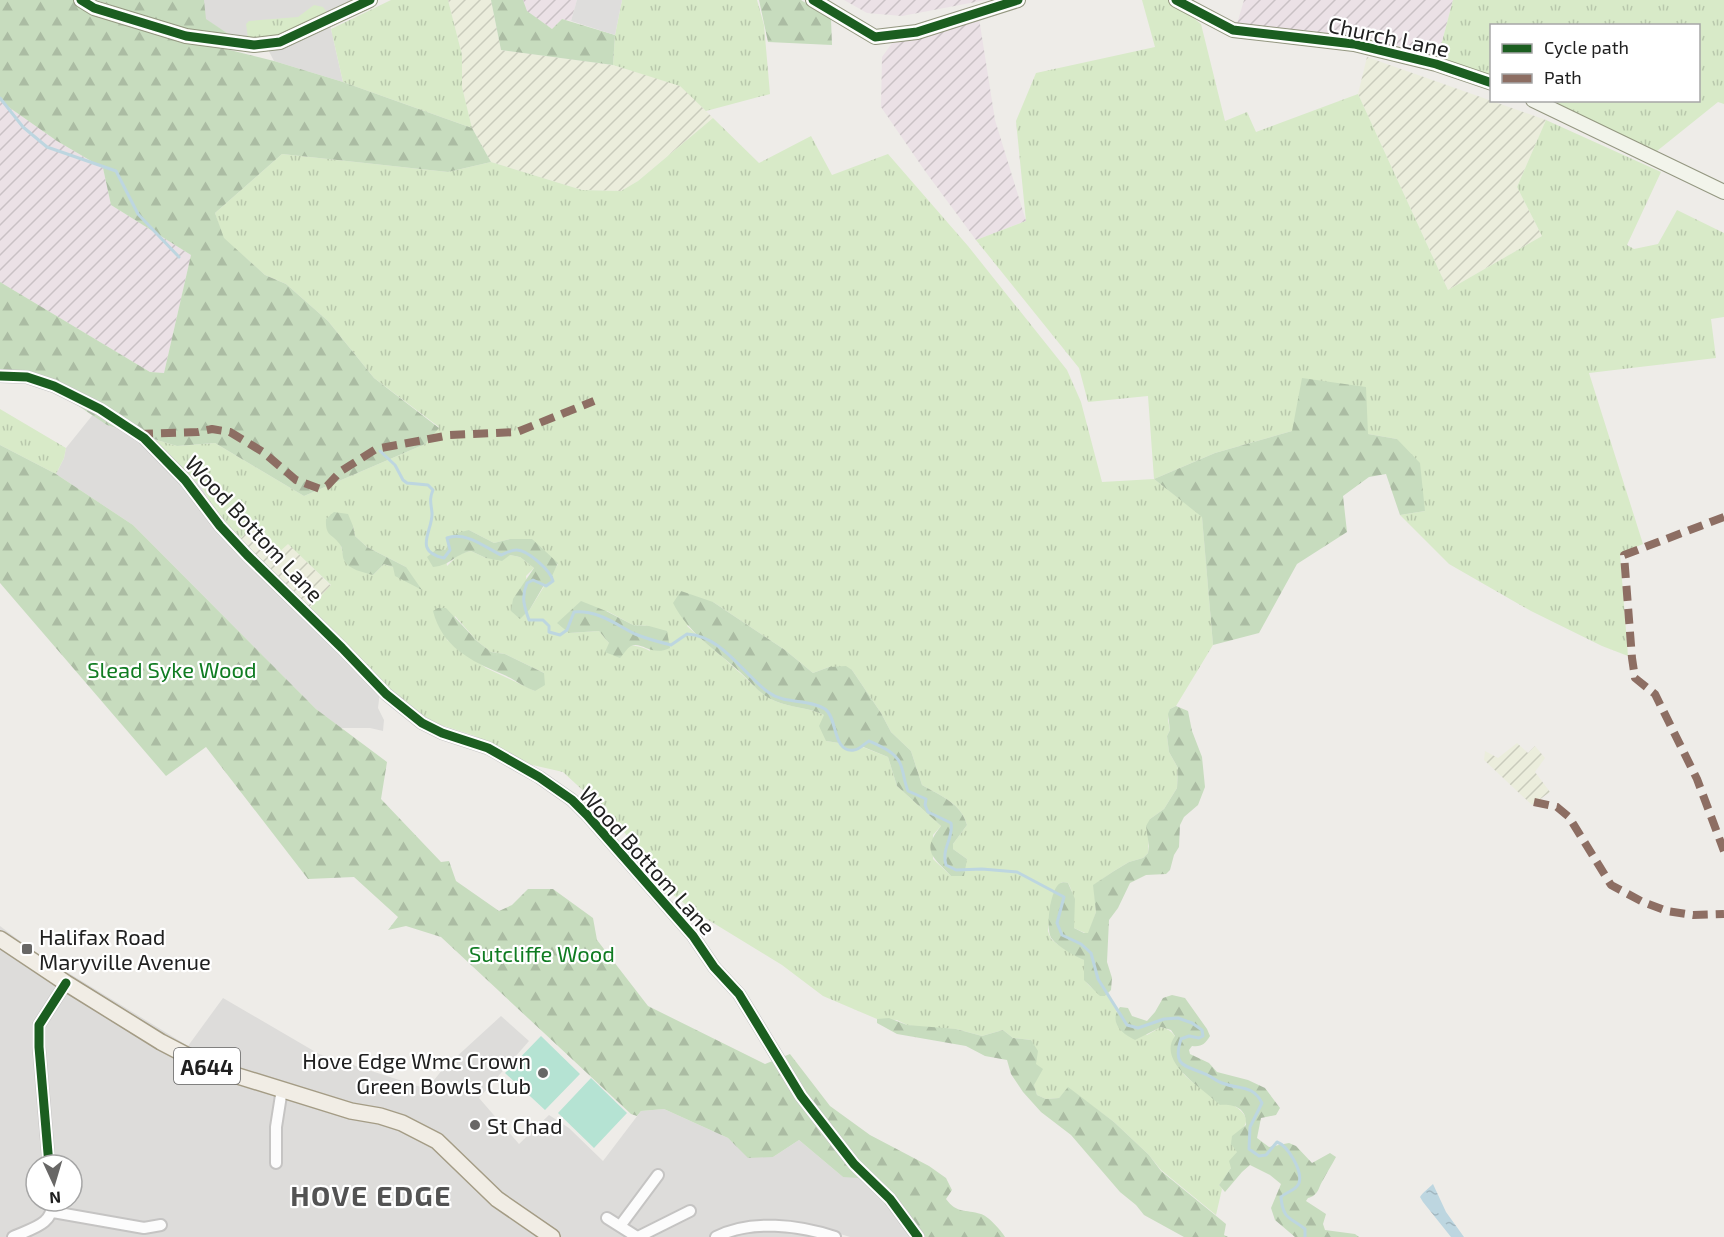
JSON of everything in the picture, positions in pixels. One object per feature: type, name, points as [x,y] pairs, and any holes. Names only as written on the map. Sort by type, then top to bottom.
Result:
[{"type":"main road","name":"A644","points":[[0,939],[161,1042],[209,1067],[351,1111],[402,1123],[437,1141],[497,1199],[546,1236]]},
{"type":"street","points":[[81,0],[94,8],[186,36],[254,45],[280,42],[370,0]]},
{"type":"street","points":[[813,0],[875,37],[917,32],[1018,0]]},
{"type":"street","name":"Church Lane","points":[[1176,0],[1233,30],[1354,44],[1436,64],[1490,82]]},
{"type":"street","points":[[1537,102],[1724,192]]},
{"type":"street","name":"Wood Bottom Lane","points":[[0,376],[27,377],[54,386],[100,409],[144,438],[185,480],[220,526],[247,555],[386,694],[422,723],[442,733],[488,748],[539,777],[572,800],[693,936],[714,967],[739,994],[801,1096],[854,1164],[890,1199],[918,1237]]},
{"type":"street","points":[[48,1153],[39,1025],[66,983]]},
{"type":"street","points":[[276,1163],[276,1127],[282,1089]]},
{"type":"street","points":[[620,1226],[658,1175]]},
{"type":"street","points":[[607,1218],[637,1237],[690,1210]]},
{"type":"street","points":[[13,1237],[47,1221],[50,1213]]},
{"type":"street","points":[[75,1213],[145,1232],[161,1225]]},
{"type":"street","points":[[716,1237],[742,1228],[760,1227],[799,1228],[835,1237]]},
{"type":"shaded area","points":[[204,0],[360,0],[328,16],[343,82],[274,61],[263,40],[230,38],[230,35],[205,19]]},
{"type":"shaded area","points":[[523,0],[577,0],[571,21],[562,19],[552,29],[526,11]]},
{"type":"shaded area","points":[[577,0],[622,0],[615,35],[571,21]]},
{"type":"shaded area","points":[[844,0],[986,0],[902,16],[867,13]]},
{"type":"shaded area","points":[[1244,0],[1453,0],[1438,57],[1368,37],[1237,24]]},
{"type":"shaded area","points":[[979,18],[995,120],[1026,221],[976,240],[881,107],[882,57],[895,39]]},
{"type":"shaded area","points":[[0,101],[57,141],[103,168],[111,205],[191,255],[164,373],[150,372],[0,282]]},
{"type":"shaded area","points":[[95,412],[167,455],[201,486],[219,517],[257,559],[348,645],[381,683],[378,708],[384,720],[383,731],[370,728],[341,728],[316,709],[133,525],[56,474],[66,448]]},
{"type":"shaded area","points":[[0,926],[36,953],[188,1046],[223,998],[319,1054],[427,1089],[442,1070],[501,1016],[529,1041],[479,1098],[519,1144],[549,1115],[569,1128],[603,1161],[641,1111],[664,1109],[728,1138],[748,1157],[773,1157],[799,1140],[843,1177],[858,1177],[877,1194],[911,1237],[850,1237],[818,1227],[816,1237],[0,1237]]},
{"type":"green space","points":[[0,0],[74,0],[88,11],[122,23],[274,61],[343,82],[472,128],[491,162],[448,172],[282,154],[215,213],[224,238],[265,275],[286,284],[328,321],[374,378],[439,428],[425,444],[304,496],[215,443],[177,446],[107,425],[53,389],[0,374],[0,282],[150,372],[164,373],[191,255],[111,205],[103,168],[57,141],[0,101]]},
{"type":"green space","points":[[97,0],[204,0],[206,19],[230,35],[230,38],[173,28]]},
{"type":"green space","points":[[391,0],[448,0],[462,55],[462,87],[472,128],[343,82],[331,29]]},
{"type":"green space","points":[[448,0],[491,0],[501,50],[613,65],[680,85],[713,118],[638,181],[621,191],[582,190],[491,162],[472,128],[462,87],[462,55]]},
{"type":"green space","points":[[491,0],[523,0],[527,11],[552,29],[562,19],[615,35],[613,65],[501,50]]},
{"type":"green space","points":[[622,0],[757,0],[764,25],[770,94],[706,111],[680,86],[613,65],[615,35]]},
{"type":"green space","points":[[759,0],[801,0],[831,19],[832,45],[768,42]]},
{"type":"green space","points":[[1142,0],[1171,0],[1201,24],[1225,121],[1247,112],[1256,132],[1358,94],[1448,290],[1542,236],[1517,187],[1546,120],[1661,172],[1627,245],[1634,249],[1658,244],[1677,210],[1724,233],[1724,317],[1711,319],[1716,358],[1589,373],[1643,544],[1620,554],[1628,656],[1602,646],[1531,611],[1449,564],[1400,515],[1425,511],[1397,439],[1368,434],[1292,431],[1215,453],[1154,479],[1148,396],[1088,402],[1079,368],[976,240],[1026,221],[1016,121],[1036,73],[1155,47]]},
{"type":"green space","points":[[1453,0],[1724,0],[1724,104],[1718,102],[1657,151],[1551,102],[1700,102],[1700,24],[1490,24],[1490,77],[1438,57]]},
{"type":"green space","points":[[314,5],[323,7],[326,15],[280,37],[248,38],[246,24],[249,21],[298,17]]},
{"type":"green space","points":[[1367,57],[1546,120],[1517,187],[1542,236],[1448,290],[1358,94]]},
{"type":"green space","points":[[713,118],[759,163],[811,136],[832,175],[888,154],[968,246],[1067,370],[1081,402],[1102,482],[1154,479],[1202,516],[1213,645],[1176,706],[1170,709],[1168,720],[1170,730],[1167,736],[1169,752],[1178,768],[1177,788],[1164,809],[1150,819],[1148,853],[1143,858],[1129,862],[1094,885],[1096,912],[1089,933],[1074,928],[1071,889],[1068,883],[1062,882],[1053,895],[1048,931],[1051,939],[1057,944],[1084,960],[1085,979],[1093,988],[1105,996],[1107,994],[1118,1009],[1116,1011],[1147,1035],[1161,1027],[1174,1035],[1178,1046],[1180,1066],[1189,1080],[1231,1103],[1245,1115],[1246,1122],[1239,1134],[1234,1161],[1219,1185],[1222,1189],[1216,1215],[1161,1170],[1149,1155],[1114,1122],[1068,1088],[1059,1098],[1046,1099],[1037,1095],[1034,1086],[1036,1064],[1031,1040],[1013,1038],[1003,1030],[982,1036],[956,1029],[925,1028],[907,1025],[897,1020],[877,1019],[823,996],[782,965],[697,913],[672,894],[668,896],[659,888],[664,873],[649,865],[615,820],[563,772],[528,764],[475,736],[432,722],[397,698],[348,645],[309,609],[331,585],[288,544],[277,554],[252,527],[240,539],[219,517],[201,486],[147,437],[177,446],[215,443],[304,496],[425,444],[439,427],[374,378],[328,321],[286,284],[265,275],[223,238],[215,213],[282,154],[448,172],[491,162],[582,190],[621,191],[638,181]],"holes":[[[353,526],[355,536],[367,547],[406,567],[384,564],[373,575],[345,561],[341,546]],[[469,530],[494,543],[510,539],[558,564],[530,609],[526,576],[534,568],[520,557],[510,555],[486,558],[471,551],[459,554],[447,566],[445,550],[448,545]],[[713,602],[785,650],[813,673],[829,667],[852,670],[891,732],[911,751],[922,785],[949,801],[964,817],[967,825],[953,844],[953,849],[967,859],[951,876],[933,859],[933,835],[941,826],[897,786],[888,757],[860,746],[857,750],[848,750],[839,743],[826,741],[824,715],[770,698],[760,692],[687,626]],[[607,611],[633,625],[649,626],[650,651],[636,646],[609,643],[599,631],[569,633]],[[455,616],[477,641],[491,652],[505,654],[544,673],[535,691],[486,668],[447,640]]]},
{"type":"green space","points":[[1302,378],[1366,387],[1368,434],[1397,439],[1420,463],[1425,511],[1400,515],[1386,474],[1369,477],[1343,496],[1347,532],[1297,564],[1259,633],[1213,645],[1202,517],[1154,479],[1215,453],[1292,431]]},
{"type":"green space","points":[[0,409],[66,448],[56,474],[0,445]]},
{"type":"green space","points":[[0,445],[56,474],[133,525],[316,709],[387,762],[381,799],[441,862],[449,861],[456,881],[499,911],[512,905],[528,889],[553,889],[593,918],[597,940],[648,1006],[765,1064],[790,1054],[830,1106],[870,1135],[929,1166],[946,1178],[952,1190],[946,1199],[950,1204],[958,1209],[984,1215],[1005,1237],[911,1237],[877,1194],[858,1178],[843,1177],[799,1140],[773,1157],[748,1158],[728,1138],[664,1109],[641,1111],[637,1116],[631,1114],[441,937],[406,926],[388,930],[398,917],[354,877],[308,879],[206,747],[166,776],[0,583]]},
{"type":"green space","points":[[334,512],[348,514],[355,536],[367,547],[406,567],[422,590],[395,576],[393,567],[384,564],[373,575],[349,566],[344,560],[341,546],[327,529],[326,519]]},
{"type":"green space","points":[[252,527],[277,553],[288,543],[331,586],[309,609],[240,539]]},
{"type":"green space","points":[[469,530],[494,543],[510,539],[532,539],[558,563],[552,576],[553,581],[544,585],[530,609],[520,619],[511,611],[513,599],[534,568],[520,557],[510,555],[502,561],[486,558],[471,551],[433,567],[427,557],[437,549],[445,550],[448,545],[447,538]]},
{"type":"green space","points":[[681,591],[713,602],[785,650],[813,673],[829,667],[846,666],[852,670],[891,732],[911,751],[922,785],[949,801],[964,817],[967,825],[953,844],[953,849],[967,859],[964,876],[951,876],[934,858],[930,848],[931,842],[941,826],[897,786],[888,757],[861,746],[857,750],[848,750],[839,743],[826,741],[819,726],[824,715],[781,703],[760,692],[703,640],[679,614],[673,603]]},
{"type":"green space","points":[[581,601],[633,625],[667,631],[670,648],[657,651],[635,645],[620,658],[605,652],[609,643],[599,631],[569,633],[557,623]]},
{"type":"green space","points":[[446,608],[477,641],[491,652],[505,654],[544,673],[545,685],[535,691],[479,664],[459,651],[437,624],[433,611]]},
{"type":"green space","points":[[1176,706],[1188,711],[1192,731],[1202,757],[1205,787],[1198,805],[1184,817],[1180,825],[1179,847],[1170,870],[1166,874],[1146,875],[1130,883],[1118,908],[1109,920],[1107,962],[1112,978],[1111,990],[1105,996],[1100,996],[1084,980],[1084,960],[1062,948],[1050,935],[1049,920],[1053,894],[1059,884],[1068,883],[1075,899],[1074,928],[1088,933],[1096,912],[1093,885],[1129,862],[1143,858],[1148,853],[1146,826],[1150,819],[1164,809],[1177,788],[1178,768],[1169,752],[1167,736],[1170,730],[1168,714],[1170,709]]},
{"type":"green space","points":[[1517,743],[1528,753],[1535,746],[1545,758],[1535,772],[1550,792],[1532,805],[1484,760],[1485,751],[1498,758]]},
{"type":"green space","points":[[1172,995],[1185,998],[1210,1036],[1203,1044],[1192,1046],[1189,1050],[1190,1054],[1209,1063],[1217,1072],[1248,1080],[1265,1088],[1280,1108],[1276,1115],[1261,1118],[1257,1138],[1269,1147],[1289,1143],[1296,1146],[1312,1163],[1330,1153],[1336,1157],[1316,1193],[1306,1201],[1326,1214],[1323,1224],[1325,1230],[1355,1234],[1359,1237],[1295,1237],[1275,1220],[1271,1208],[1281,1184],[1270,1175],[1250,1165],[1225,1192],[1219,1185],[1231,1168],[1229,1161],[1237,1152],[1231,1144],[1232,1136],[1246,1125],[1242,1111],[1235,1106],[1220,1105],[1193,1083],[1176,1065],[1171,1046],[1175,1036],[1171,1030],[1161,1027],[1135,1040],[1121,1031],[1115,1018],[1120,1007],[1128,1008],[1132,1016],[1147,1021],[1163,998]]},
{"type":"green space","points":[[889,1018],[907,1025],[956,1029],[982,1036],[1003,1030],[1013,1038],[1031,1040],[1038,1051],[1036,1064],[1043,1069],[1034,1085],[1037,1095],[1046,1099],[1059,1098],[1068,1087],[1114,1122],[1149,1155],[1161,1171],[1226,1224],[1224,1235],[1228,1237],[1184,1237],[1144,1215],[1120,1192],[1071,1135],[1041,1112],[1023,1092],[1011,1074],[1007,1060],[985,1056],[966,1046],[897,1034],[877,1023],[877,1019]]},
{"type":"green space","name":"Hove Edge Wmc Crown Green Bowls Club","points":[[541,1036],[580,1074],[545,1110],[505,1073]]},
{"type":"green space","name":"Hove Edge Wmc Crown Green Bowls Club","points":[[591,1078],[627,1113],[594,1148],[558,1113]]},
{"type":"water","points":[[1433,1184],[1446,1212],[1464,1237],[1451,1237],[1420,1197]]},
{"type":"waterway","points":[[0,98],[23,127],[47,147],[116,171],[138,214],[179,257]]},
{"type":"waterway","points":[[380,451],[395,465],[407,483],[428,485],[433,490],[432,513],[426,545],[434,555],[444,558],[450,550],[447,538],[454,536],[476,541],[501,555],[512,550],[521,551],[543,567],[553,581],[546,586],[533,580],[527,583],[524,602],[529,620],[543,620],[549,626],[549,632],[560,635],[567,630],[574,612],[583,612],[606,618],[635,634],[671,645],[687,634],[711,641],[768,692],[782,699],[825,709],[829,713],[842,746],[854,750],[869,741],[895,756],[901,766],[908,791],[926,799],[925,805],[928,812],[951,823],[951,834],[945,853],[946,865],[956,870],[982,869],[1017,872],[1064,897],[1057,923],[1062,935],[1081,944],[1091,953],[1098,979],[1127,1025],[1138,1028],[1164,1019],[1178,1018],[1192,1023],[1202,1030],[1203,1036],[1199,1038],[1189,1036],[1181,1039],[1178,1055],[1182,1064],[1222,1083],[1250,1090],[1258,1097],[1262,1103],[1250,1127],[1249,1149],[1259,1156],[1266,1155],[1277,1142],[1290,1154],[1297,1166],[1300,1178],[1296,1188],[1281,1197],[1283,1210],[1288,1217],[1305,1229],[1305,1237]]},
{"type":"marked path","points":[[138,434],[198,432],[212,429],[230,432],[263,452],[296,480],[320,489],[327,486],[341,471],[376,449],[450,435],[517,432],[594,401]]},
{"type":"marked path","points":[[1724,517],[1624,555],[1635,678],[1655,694],[1697,779],[1724,851]]},
{"type":"marked path","points":[[1534,802],[1557,807],[1569,817],[1611,885],[1643,902],[1667,911],[1693,915],[1724,914]]},
{"type":"cycle path","points":[[81,0],[94,8],[186,36],[254,45],[280,42],[370,0]]},
{"type":"cycle path","points":[[813,0],[875,37],[917,32],[1018,0]]},
{"type":"cycle path","points":[[1176,0],[1233,30],[1354,44],[1436,64],[1490,82]]},
{"type":"cycle path","points":[[0,376],[27,377],[54,386],[100,409],[144,438],[185,480],[220,526],[247,555],[386,694],[422,723],[442,733],[488,748],[539,777],[572,800],[693,936],[714,967],[739,994],[801,1096],[854,1164],[890,1199],[918,1237]]},
{"type":"cycle path","points":[[48,1153],[39,1025],[66,983]]},
{"type":"place","name":"Halifax Road Maryville Avenue","points":[[27,949]]},
{"type":"place","name":"Hove Edge Wmc Crown Green Bowls Club","points":[[543,1073]]},
{"type":"place","name":"St Chad","points":[[475,1125]]},
{"type":"district","name":"HOVE EDGE","points":[[371,1195]]},
{"type":"park label","name":"Slead Syke Wood","points":[[172,669]]},
{"type":"park label","name":"Sutcliffe Wood","points":[[542,953]]}]
